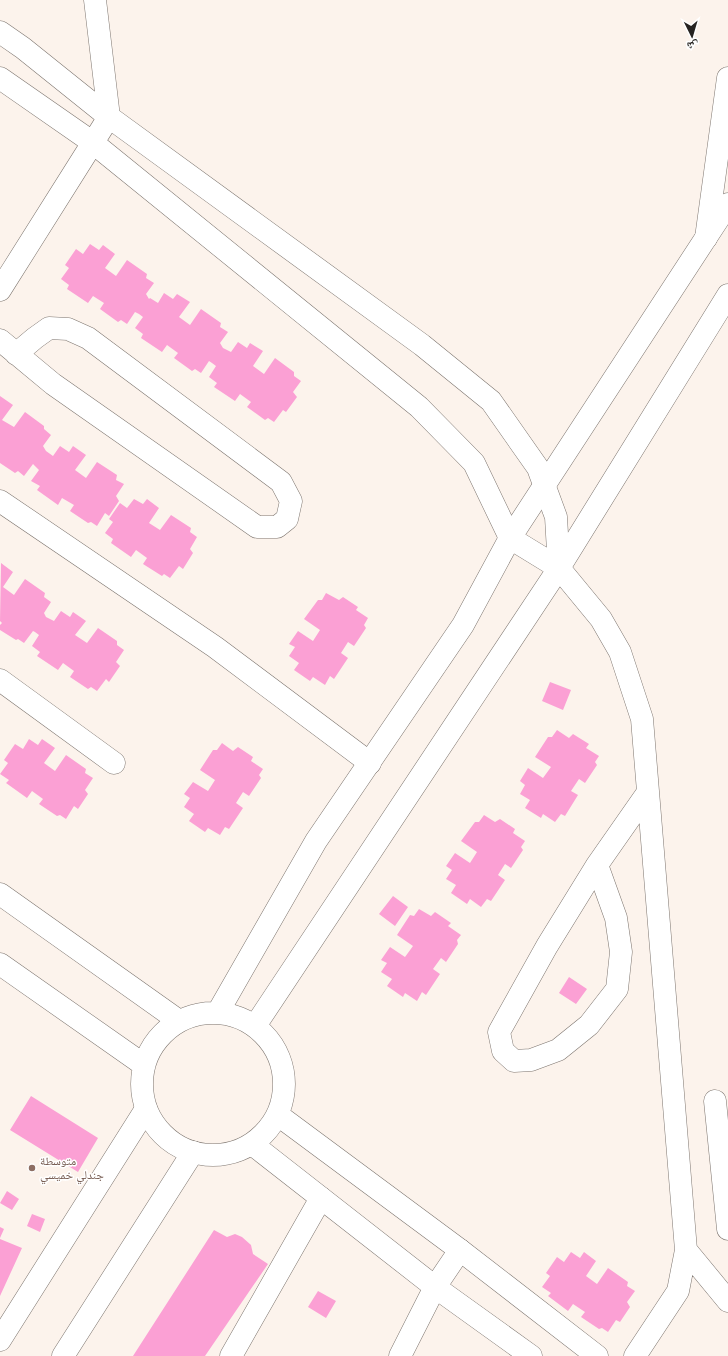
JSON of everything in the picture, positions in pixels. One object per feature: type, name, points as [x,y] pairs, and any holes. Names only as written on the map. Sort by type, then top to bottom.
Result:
[{"type":"street","points":[[0,290],[109,117],[95,0]]},
{"type":"street","points":[[0,32],[23,48],[109,117],[422,345],[491,401],[538,468],[545,485],[556,517],[559,568]]},
{"type":"street","points":[[0,78],[92,142],[419,407],[474,463],[510,538],[559,568],[601,619],[620,652],[642,719],[686,1250],[678,1291],[636,1356]]},
{"type":"street","points":[[706,238],[728,78]]},
{"type":"street","points":[[218,1012],[316,841],[463,625],[510,538],[728,204]]},
{"type":"street","points":[[255,1026],[559,568],[728,295]]},
{"type":"street","points":[[49,328],[68,329],[88,338],[282,482],[292,501],[287,518],[277,527],[257,527],[53,384],[8,347],[35,338],[49,328]]},
{"type":"street","points":[[0,501],[214,647],[370,763]]},
{"type":"street","points":[[0,680],[114,763]]},
{"type":"street","points":[[597,865],[616,918],[621,952],[617,989],[589,1025],[558,1050],[531,1060],[514,1061],[503,1051],[499,1032],[547,946],[597,865],[648,792]]},
{"type":"street","points":[[0,894],[179,1021]]},
{"type":"street","points":[[0,964],[144,1065]]},
{"type":"street","points":[[218,1012],[238,1016],[255,1026],[271,1041],[280,1058],[285,1077],[284,1096],[278,1115],[267,1131],[252,1144],[233,1152],[214,1155],[193,1152],[173,1143],[157,1128],[146,1109],[142,1087],[144,1065],[151,1047],[163,1032],[179,1021],[197,1014],[218,1012]]},
{"type":"street","points":[[715,1101],[728,1229]]},
{"type":"street","points":[[0,1340],[146,1109]]},
{"type":"street","points":[[278,1115],[460,1250],[597,1356]]},
{"type":"street","points":[[252,1144],[434,1286],[531,1356]]},
{"type":"street","points":[[63,1356],[193,1152]]},
{"type":"street","points":[[230,1356],[321,1198]]},
{"type":"street","points":[[400,1356],[434,1286],[460,1250]]},
{"type":"street","points":[[686,1250],[728,1301]]},
{"type":"building","points":[[90,244],[99,250],[103,245],[115,254],[105,268],[116,276],[127,260],[147,274],[146,278],[154,283],[146,294],[149,299],[150,298],[158,303],[164,293],[173,299],[177,294],[190,302],[179,317],[190,325],[201,309],[221,323],[220,327],[228,332],[220,343],[223,348],[231,352],[238,342],[247,348],[250,343],[263,351],[253,366],[264,374],[275,358],[294,372],[294,376],[301,381],[293,392],[297,397],[286,412],[283,410],[274,422],[268,418],[265,420],[247,407],[251,402],[240,394],[235,401],[214,387],[217,383],[209,377],[216,366],[209,361],[201,373],[195,369],[192,371],[174,358],[178,353],[167,345],[162,352],[141,338],[143,334],[135,328],[143,317],[139,314],[135,312],[127,324],[121,320],[118,322],[100,309],[104,303],[93,296],[88,303],[67,289],[69,285],[61,279],[69,268],[65,265],[76,249],[83,254]]},
{"type":"building","points":[[0,396],[13,405],[2,420],[14,427],[25,412],[44,426],[44,429],[51,435],[43,446],[46,451],[53,456],[60,446],[69,452],[73,446],[86,455],[75,470],[86,478],[97,462],[117,475],[116,480],[124,484],[116,496],[119,501],[109,516],[105,513],[97,526],[91,522],[88,523],[70,511],[74,505],[62,498],[58,505],[37,490],[40,486],[31,481],[39,470],[33,464],[24,476],[18,471],[15,473],[0,463]]},
{"type":"building","points":[[134,499],[143,504],[147,499],[159,508],[149,523],[160,530],[171,515],[191,528],[190,532],[197,537],[190,549],[193,553],[183,569],[179,566],[170,578],[164,574],[162,576],[143,564],[147,558],[136,550],[131,557],[111,543],[113,539],[105,533],[113,522],[109,519],[120,503],[127,508]]},
{"type":"building","points":[[1,563],[13,572],[3,587],[14,595],[25,579],[45,593],[44,597],[51,602],[44,613],[46,617],[54,621],[61,611],[70,617],[73,612],[86,621],[75,635],[87,643],[98,628],[117,641],[117,645],[124,650],[116,662],[120,666],[109,682],[106,679],[97,691],[91,687],[88,689],[70,677],[74,671],[63,663],[58,670],[37,656],[40,652],[32,646],[39,635],[35,632],[33,631],[24,643],[0,630],[0,625],[2,623],[0,621]]},
{"type":"building","points":[[326,593],[339,600],[343,597],[358,607],[356,610],[368,618],[364,625],[366,628],[354,646],[348,642],[341,653],[348,658],[334,679],[330,676],[325,685],[313,677],[310,681],[294,670],[299,663],[289,656],[295,647],[289,644],[298,631],[313,641],[320,630],[304,619],[318,600],[322,600]]},
{"type":"building","points":[[550,682],[571,690],[563,710],[542,701]]},
{"type":"building","points":[[557,730],[569,738],[573,734],[589,744],[586,748],[599,756],[595,762],[597,765],[585,783],[579,779],[571,791],[578,795],[565,816],[561,814],[555,822],[543,814],[541,818],[525,808],[530,800],[520,794],[525,785],[520,781],[528,768],[543,778],[551,767],[535,757],[548,737],[552,737]]},
{"type":"building","points":[[29,739],[38,745],[42,739],[55,748],[44,763],[55,771],[66,755],[86,769],[85,773],[93,778],[85,790],[88,794],[78,809],[74,806],[66,819],[60,815],[57,816],[39,804],[43,799],[32,791],[27,798],[6,783],[9,780],[0,774],[8,763],[4,760],[15,744],[23,749]]},
{"type":"building","points":[[222,743],[233,751],[238,747],[253,757],[251,761],[263,769],[259,775],[261,778],[249,796],[243,792],[236,803],[243,808],[229,829],[225,827],[220,835],[208,828],[205,832],[189,821],[194,814],[184,807],[190,798],[184,794],[193,782],[208,791],[215,780],[200,770],[213,750],[217,750]]},
{"type":"building","points":[[484,815],[495,822],[500,819],[515,829],[513,833],[525,841],[521,847],[523,850],[511,868],[505,864],[498,875],[505,880],[491,901],[487,899],[481,907],[470,899],[467,904],[451,893],[456,885],[446,879],[452,870],[446,866],[455,853],[470,863],[477,852],[461,841],[475,822],[479,822]]},
{"type":"building","points":[[393,896],[408,907],[395,926],[379,914]]},
{"type":"building","points":[[419,909],[431,916],[435,912],[451,923],[448,926],[461,935],[457,940],[458,944],[446,962],[441,958],[433,969],[440,974],[426,995],[422,992],[417,1001],[405,993],[403,997],[387,986],[392,979],[381,972],[387,963],[381,960],[390,947],[405,957],[413,946],[397,935],[410,915],[414,916]]},
{"type":"building","points":[[569,977],[587,989],[576,1004],[559,993]]},
{"type":"building","points":[[31,1096],[98,1138],[78,1172],[10,1130]]},
{"type":"building","points":[[7,1191],[19,1199],[12,1210],[0,1203]]},
{"type":"building","points":[[32,1214],[45,1219],[40,1232],[27,1226]]},
{"type":"building","points":[[0,1227],[4,1229],[0,1238]]},
{"type":"building","points":[[214,1230],[227,1237],[235,1234],[242,1237],[251,1245],[253,1254],[268,1264],[205,1356],[133,1356]]},
{"type":"building","points":[[0,1239],[22,1248],[0,1296]]},
{"type":"building","points":[[571,1252],[580,1258],[584,1252],[596,1261],[586,1276],[597,1284],[608,1268],[628,1282],[627,1286],[635,1291],[627,1302],[630,1307],[620,1322],[616,1320],[608,1332],[602,1328],[599,1329],[581,1317],[585,1312],[573,1304],[568,1311],[548,1296],[551,1293],[542,1287],[550,1276],[546,1273],[557,1257],[564,1262]]},
{"type":"building","points":[[318,1291],[336,1301],[326,1318],[308,1307]]},
{"type":"place","name":"متوسطة جندلي خميسي","points":[[32,1168]]}]
